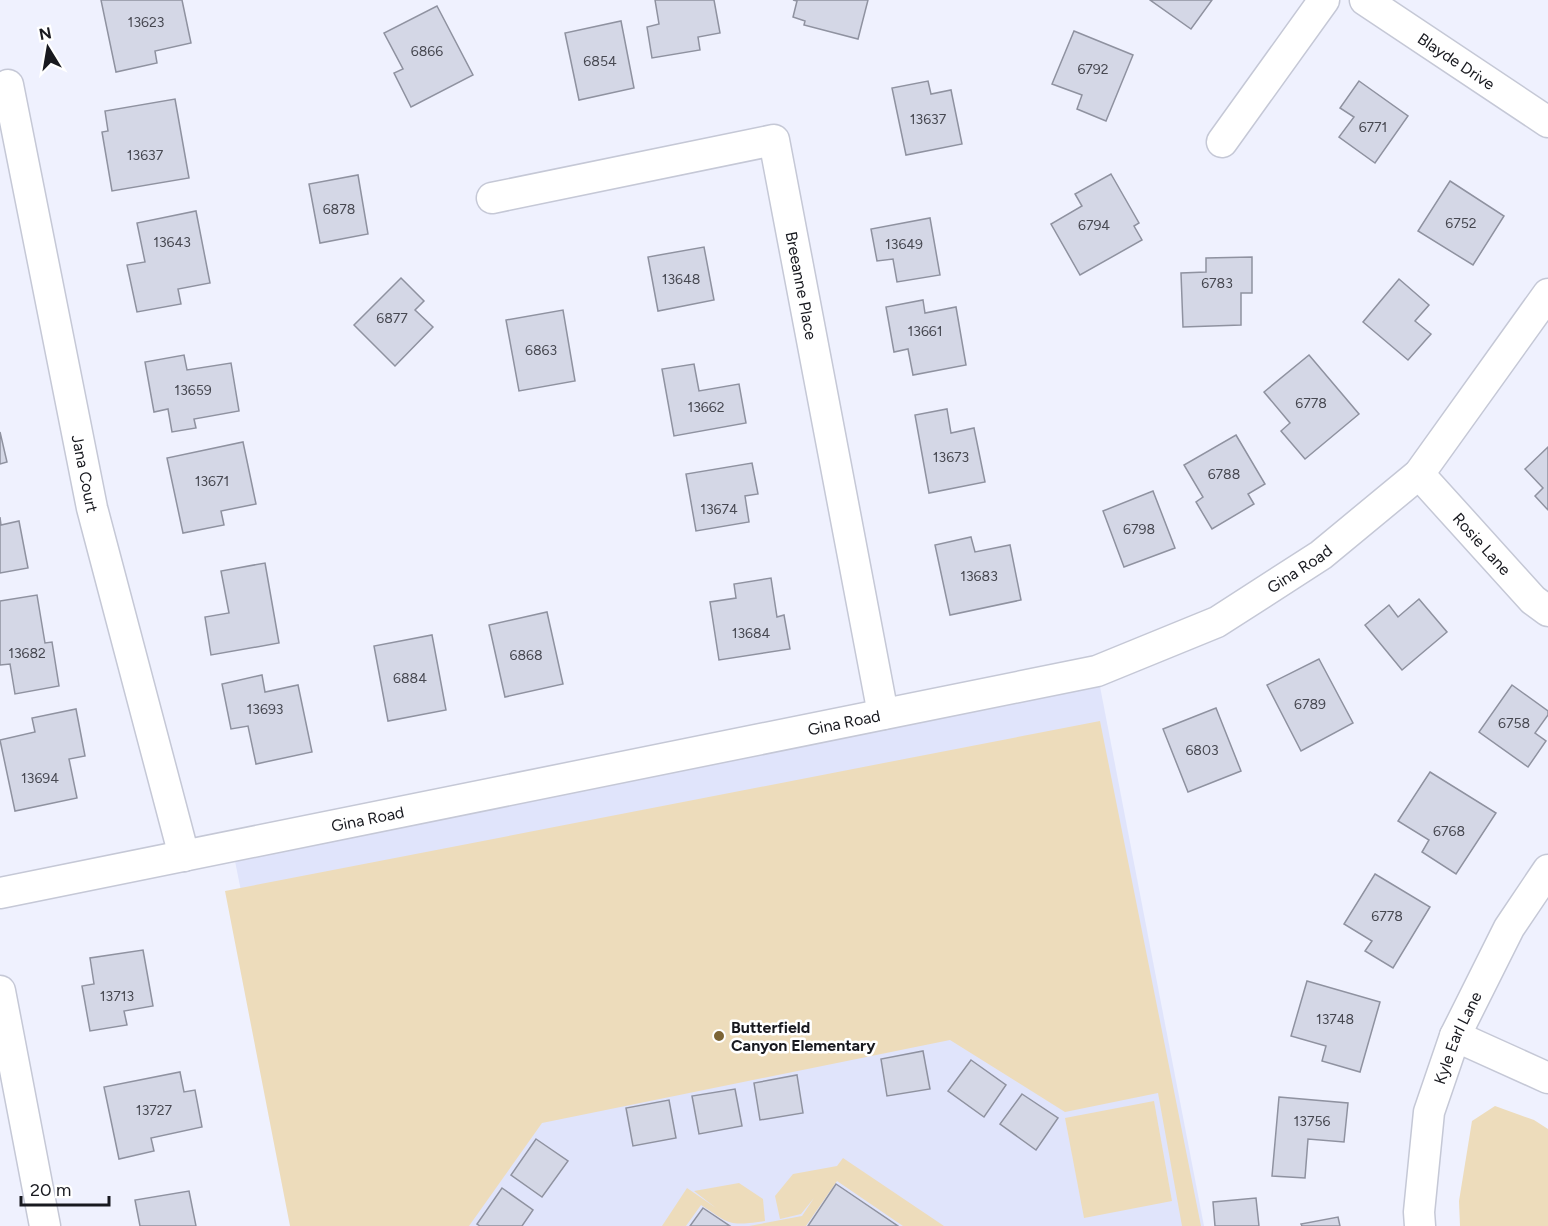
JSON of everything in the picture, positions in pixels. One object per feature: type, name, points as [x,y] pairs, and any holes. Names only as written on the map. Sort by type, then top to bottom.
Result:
[{"type":"street","points":[[1222,142],[1324,0]]},
{"type":"street","name":"Blayde Drive","points":[[1365,0],[1548,122]]},
{"type":"street","name":"Jana Court","points":[[8,84],[92,508],[184,856]]},
{"type":"street","name":"Breeanne Place","points":[[492,198],[774,140],[883,714]]},
{"type":"street","name":"Gina Road","points":[[0,893],[1097,671],[1217,622],[1321,555],[1419,474],[1548,294]]},
{"type":"street","name":"Rosie Lane","points":[[1419,474],[1533,600],[1548,611]]},
{"type":"street","name":"Kyle Earl Lane","points":[[1420,1226],[1419,1212],[1429,1112],[1455,1036],[1509,928],[1548,870]]},
{"type":"street","points":[[0,991],[45,1226]]},
{"type":"street","points":[[1455,1036],[1548,1078]]},
{"type":"shaded area","name":"Butterfield Canyon Elementary","points":[[1097,671],[1204,1226],[308,1226],[232,846]]},
{"type":"shaded area","name":"Butterfield Canyon Elementary","points":[[1100,721],[1201,1226],[1182,1226],[1158,1093],[1065,1112],[950,1040],[542,1123],[469,1226],[290,1226],[225,891]]},
{"type":"shaded area","points":[[1154,1101],[1172,1201],[1084,1218],[1065,1118]]},
{"type":"shaded area","points":[[1495,1106],[1534,1120],[1548,1129],[1548,1226],[1460,1226],[1459,1201],[1472,1121]]},
{"type":"shaded area","points":[[843,1158],[944,1226],[903,1226],[837,1181],[806,1226],[749,1226],[802,1216],[814,1198],[801,1214],[780,1219],[775,1196],[793,1174],[837,1166]]},
{"type":"shaded area","points":[[739,1183],[763,1199],[765,1221],[730,1222],[701,1205],[686,1226],[662,1226],[687,1188],[716,1208],[694,1191]]},
{"type":"building","points":[[101,0],[182,0],[191,43],[155,51],[157,63],[116,72]]},
{"type":"building","points":[[655,0],[714,0],[720,33],[698,37],[700,50],[652,58],[647,27],[659,24]]},
{"type":"building","points":[[793,0],[868,0],[858,39],[804,25],[805,21],[793,17],[797,1]]},
{"type":"building","points":[[1150,0],[1212,0],[1191,29]]},
{"type":"building","points":[[437,6],[473,75],[411,107],[394,73],[403,69],[384,33]]},
{"type":"building","points":[[621,21],[634,88],[579,100],[565,33]]},
{"type":"building","points":[[1074,31],[1133,55],[1106,121],[1077,109],[1082,95],[1052,84]]},
{"type":"building","points":[[928,81],[931,94],[951,90],[962,144],[906,155],[892,88]]},
{"type":"building","points":[[1359,81],[1408,116],[1375,163],[1339,137],[1354,117],[1340,108]]},
{"type":"building","points":[[175,99],[189,178],[112,191],[102,132],[108,131],[105,111]]},
{"type":"building","points":[[1111,174],[1139,223],[1134,226],[1142,240],[1080,275],[1051,224],[1082,206],[1075,194]]},
{"type":"building","points":[[358,175],[368,234],[320,243],[309,184]]},
{"type":"building","points":[[1450,181],[1504,216],[1473,265],[1418,231]]},
{"type":"building","points":[[196,211],[210,283],[178,289],[181,304],[137,312],[127,265],[145,262],[137,223]]},
{"type":"building","points":[[930,218],[940,275],[897,282],[893,259],[877,261],[871,229]]},
{"type":"building","points":[[704,247],[714,300],[658,311],[648,257]]},
{"type":"building","points":[[1252,257],[1252,293],[1241,293],[1241,325],[1183,327],[1181,273],[1206,272],[1206,258]]},
{"type":"building","points":[[401,278],[424,301],[415,310],[433,327],[395,366],[354,325]]},
{"type":"building","points":[[1399,279],[1429,305],[1415,321],[1431,334],[1408,360],[1363,322]]},
{"type":"building","points":[[923,300],[925,313],[956,307],[966,365],[913,375],[908,349],[894,352],[886,307]]},
{"type":"building","points":[[563,310],[575,381],[519,391],[506,320]]},
{"type":"building","points":[[184,355],[187,370],[231,363],[239,411],[194,419],[196,428],[172,432],[168,409],[154,412],[145,362]]},
{"type":"building","points":[[1309,355],[1359,414],[1305,459],[1281,431],[1290,423],[1264,392]]},
{"type":"building","points":[[694,364],[699,391],[739,384],[746,423],[674,436],[662,369]]},
{"type":"building","points":[[947,409],[951,433],[974,428],[985,482],[929,493],[915,415]]},
{"type":"building","points":[[0,432],[7,462],[0,464]]},
{"type":"building","points":[[1236,435],[1265,484],[1248,494],[1254,504],[1212,529],[1196,502],[1203,497],[1184,465]]},
{"type":"building","points":[[243,442],[256,504],[221,511],[224,525],[183,533],[167,458]]},
{"type":"building","points":[[1548,447],[1548,510],[1535,496],[1543,488],[1525,469]]},
{"type":"building","points":[[752,463],[758,494],[745,496],[749,522],[696,531],[686,474]]},
{"type":"building","points":[[1153,491],[1175,548],[1124,567],[1103,511]]},
{"type":"building","points":[[0,517],[1,525],[19,521],[28,568],[0,573]]},
{"type":"building","points":[[971,537],[975,552],[1010,545],[1021,600],[950,615],[935,545]]},
{"type":"building","points":[[265,563],[279,643],[211,655],[205,617],[229,613],[221,571]]},
{"type":"building","points":[[771,578],[777,617],[784,615],[790,649],[719,660],[710,602],[736,598],[734,584]]},
{"type":"building","points":[[37,595],[45,643],[52,642],[59,686],[15,694],[10,664],[0,665],[0,601]]},
{"type":"building","points":[[1419,599],[1447,632],[1402,670],[1365,625],[1389,605],[1398,617]]},
{"type":"building","points":[[547,612],[563,684],[505,697],[489,625]]},
{"type":"building","points":[[432,635],[446,710],[388,721],[374,646]]},
{"type":"building","points":[[1319,659],[1353,723],[1301,751],[1267,685]]},
{"type":"building","points":[[262,675],[265,692],[298,685],[312,752],[256,764],[248,726],[231,729],[222,684]]},
{"type":"building","points":[[1512,685],[1548,711],[1548,715],[1535,733],[1546,741],[1528,767],[1479,732]]},
{"type":"building","points":[[1216,708],[1241,771],[1188,792],[1163,729]]},
{"type":"building","points":[[76,709],[85,756],[69,759],[77,798],[15,811],[0,740],[35,732],[32,718]]},
{"type":"building","points":[[1430,772],[1496,813],[1456,874],[1422,852],[1429,840],[1398,821]]},
{"type":"building","points":[[1375,874],[1430,907],[1393,968],[1365,951],[1372,941],[1344,924]]},
{"type":"building","points":[[143,950],[153,1006],[124,1011],[127,1025],[90,1031],[82,986],[94,984],[90,958]]},
{"type":"building","points":[[1307,981],[1380,1002],[1360,1072],[1322,1061],[1326,1046],[1291,1036]]},
{"type":"building","points":[[923,1051],[930,1089],[887,1096],[881,1059]]},
{"type":"building","points":[[971,1060],[1006,1085],[984,1117],[948,1091]]},
{"type":"building","points":[[180,1072],[184,1092],[195,1090],[202,1127],[151,1138],[154,1151],[119,1159],[104,1087]]},
{"type":"building","points":[[797,1075],[803,1113],[760,1120],[754,1083]]},
{"type":"building","points":[[735,1089],[742,1126],[699,1134],[692,1096]]},
{"type":"building","points":[[1022,1094],[1058,1118],[1036,1150],[1000,1124]]},
{"type":"building","points":[[1279,1097],[1348,1103],[1344,1142],[1308,1139],[1305,1178],[1272,1176]]},
{"type":"building","points":[[669,1100],[676,1138],[633,1146],[626,1108]]},
{"type":"building","points":[[536,1139],[568,1161],[542,1197],[511,1175]]},
{"type":"building","points":[[836,1184],[898,1226],[808,1226]]},
{"type":"building","points":[[502,1188],[533,1210],[522,1226],[480,1226],[477,1224]]},
{"type":"building","points":[[189,1191],[196,1226],[140,1226],[135,1200]]},
{"type":"building","points":[[1256,1198],[1259,1226],[1215,1226],[1213,1202]]},
{"type":"building","points":[[703,1208],[730,1226],[690,1226]]},
{"type":"building","points":[[1338,1217],[1340,1226],[1302,1226],[1301,1224]]},
{"type":"place","name":"Butterfield Canyon Elementary","points":[[719,1036]]}]
